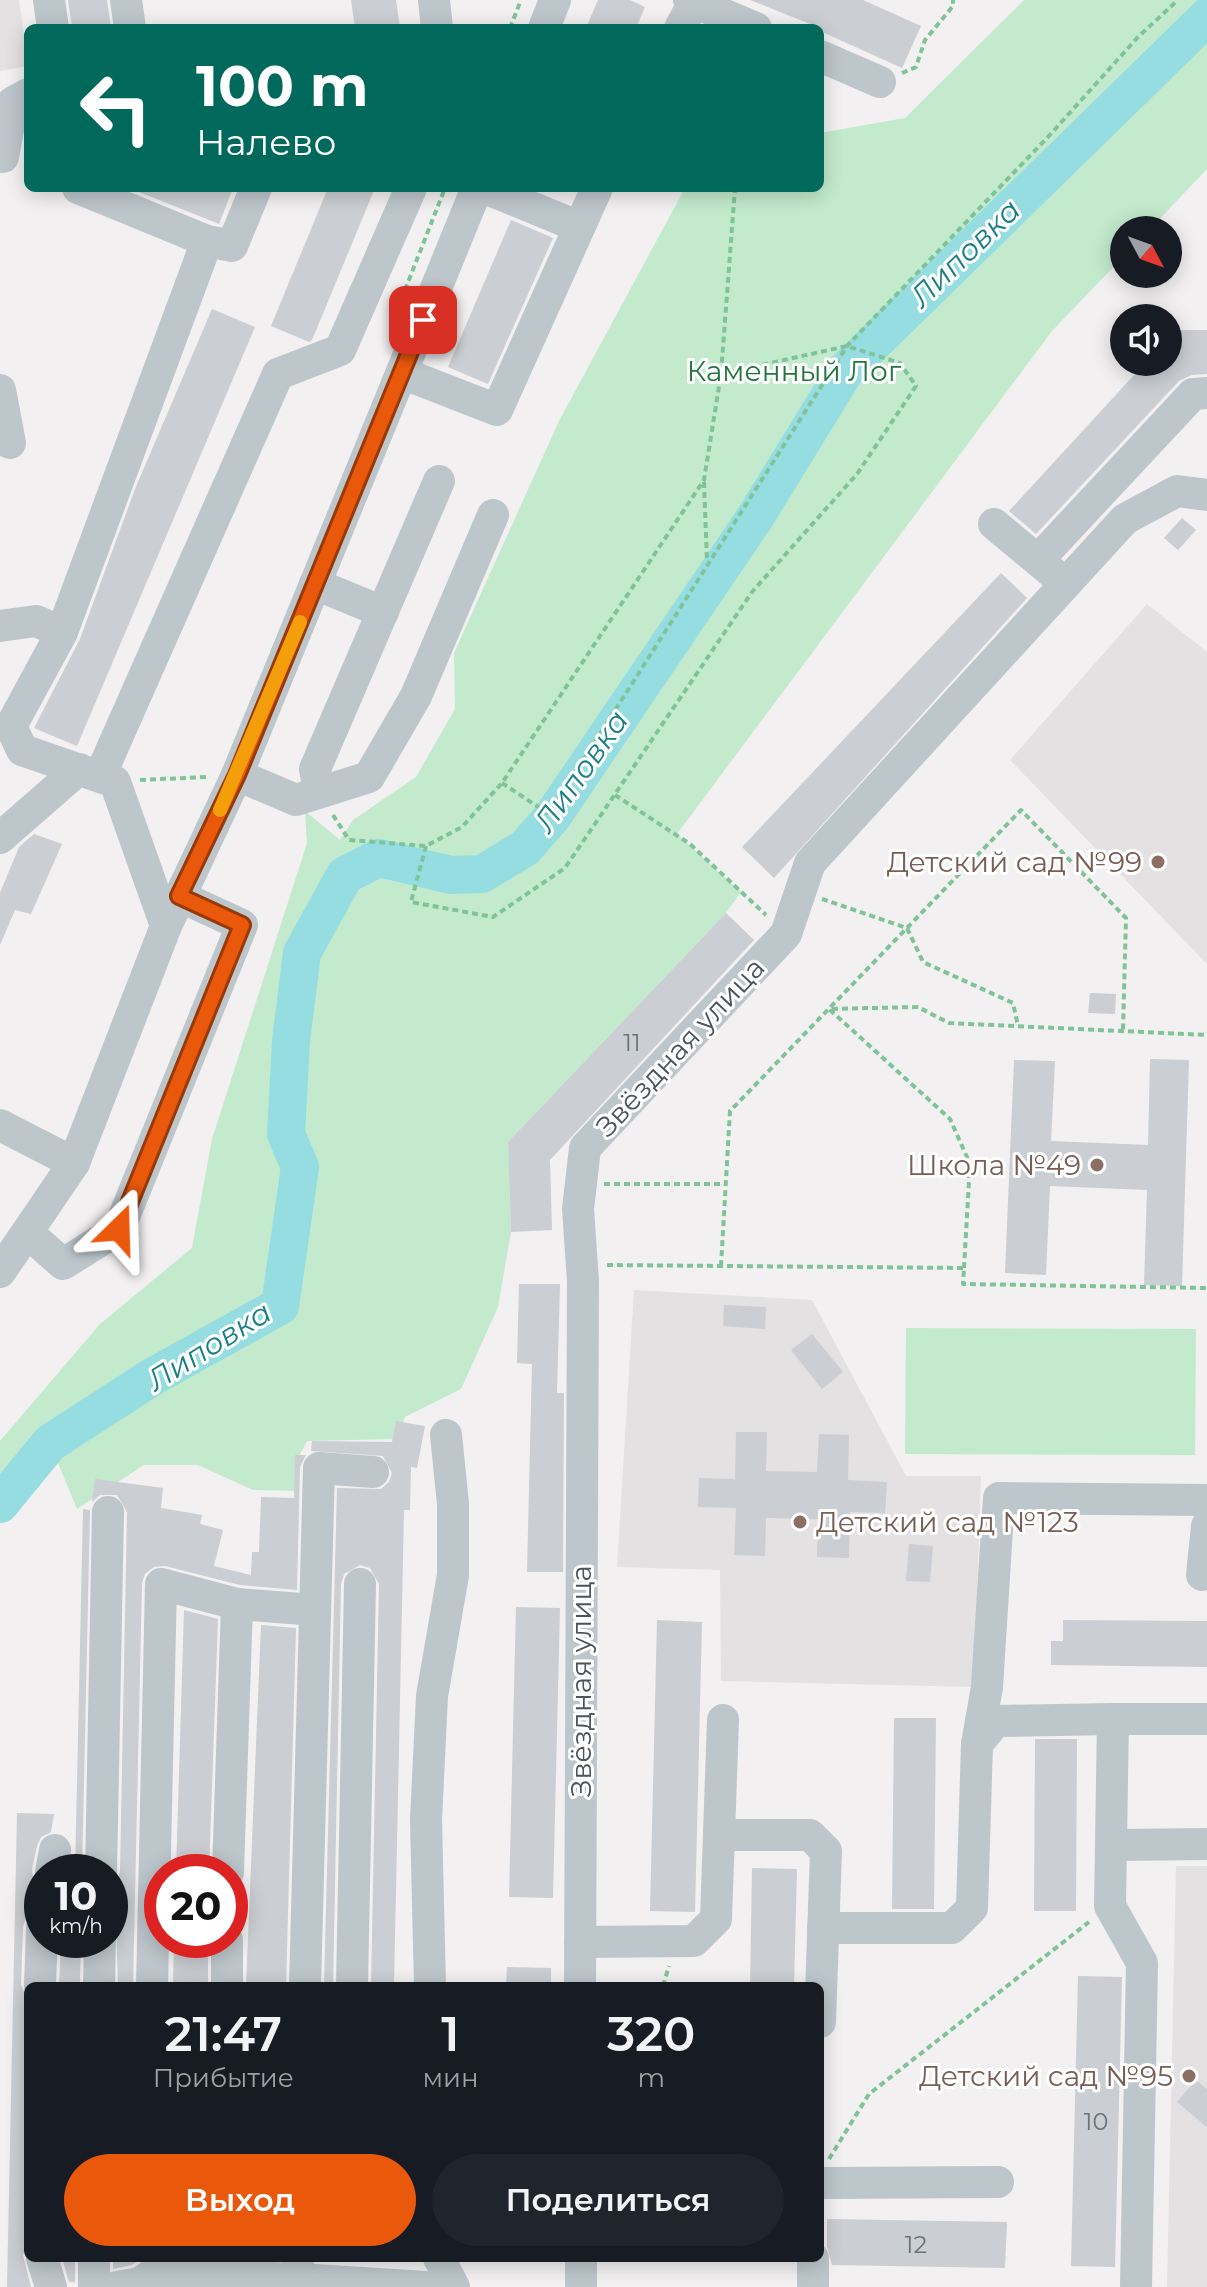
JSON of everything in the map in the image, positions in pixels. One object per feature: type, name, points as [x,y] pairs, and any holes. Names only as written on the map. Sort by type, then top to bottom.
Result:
[{"type":"street","points":[[49,0],[52,24]]},
{"type":"street","points":[[126,0],[129,24]]},
{"type":"street","points":[[434,0],[437,24]]},
{"type":"street","points":[[546,24],[555,0]]},
{"type":"street","points":[[688,10],[741,16]]},
{"type":"street","points":[[824,58],[880,82]]},
{"type":"street","points":[[10,161],[13,102],[24,96]]},
{"type":"street","points":[[88,192],[207,241],[232,246],[254,192]]},
{"type":"street","points":[[0,838],[90,773],[278,374],[340,350],[409,192]]},
{"type":"street","points":[[179,896],[242,925],[119,1229],[63,1264],[11,1250],[74,1163],[166,926],[179,896],[237,775],[475,192]]},
{"type":"street","points":[[495,192],[577,226]]},
{"type":"street","points":[[402,373],[497,410],[595,192]]},
{"type":"street","points":[[166,926],[115,782],[22,750],[11,726],[62,632],[207,241]]},
{"type":"street","points":[[0,390],[10,443]]},
{"type":"street","points":[[1038,560],[1193,394],[1207,393]]},
{"type":"street","points":[[319,792],[315,769],[439,481]]},
{"type":"street","name":"Звёздная улица","points":[[580,1982],[581,1265],[578,1209],[585,1148],[786,934],[810,863],[1068,585],[1125,519],[1177,491],[1207,495]]},
{"type":"street","points":[[237,775],[296,800],[369,777],[416,696],[493,515]]},
{"type":"street","points":[[994,524],[1068,585]]},
{"type":"street","points":[[315,584],[383,612]]},
{"type":"street","points":[[0,626],[36,621],[62,632]]},
{"type":"street","points":[[1,1129],[74,1163]]},
{"type":"street","points":[[430,1982],[426,1820],[432,1696],[453,1575],[453,1504],[446,1435]]},
{"type":"street","points":[[305,1982],[319,1468],[373,1472]]},
{"type":"street","points":[[823,1928],[952,1928],[972,1908],[977,1744],[987,1687],[999,1498],[1207,1500]]},
{"type":"street","points":[[101,1854],[108,1512]]},
{"type":"street","points":[[1202,1575],[1207,1526]]},
{"type":"street","points":[[152,1982],[161,1584],[237,1604],[315,1610]]},
{"type":"street","points":[[352,1982],[360,1584]]},
{"type":"street","points":[[229,1854],[237,1604]]},
{"type":"street","points":[[1113,1719],[1110,1906],[1142,1963],[1136,2287]]},
{"type":"street","points":[[977,1744],[996,1721],[1207,1719]]},
{"type":"street","points":[[580,1942],[694,1941],[716,1919],[723,1720]]},
{"type":"street","points":[[719,1835],[810,1835],[826,1851],[821,1982]]},
{"type":"street","points":[[1113,1845],[1207,1844]]},
{"type":"street","points":[[40,1982],[41,1958]]},
{"type":"street","points":[[99,1982],[100,1958]]},
{"type":"street","points":[[227,1958],[227,1982]]},
{"type":"street","points":[[824,2172],[998,2182]]},
{"type":"street","points":[[43,2262],[51,2287]]},
{"type":"street","points":[[94,2262],[94,2287]]},
{"type":"street","points":[[441,2262],[454,2287]]},
{"type":"street","points":[[581,2262],[581,2287]]},
{"type":"street","points":[[813,2262],[813,2287]]},
{"type":"street","points":[[117,2287],[140,2283],[154,2265],[346,2270],[426,2287]]},
{"type":"path","points":[[512,24],[521,0]]},
{"type":"path","points":[[880,82],[916,67],[925,40],[953,6],[953,0]]},
{"type":"path","points":[[502,783],[549,814],[847,346],[1048,137],[1138,37],[1178,0]]},
{"type":"path","points":[[707,564],[704,480],[721,374],[735,192]]},
{"type":"path","points":[[426,846],[411,902],[493,917],[565,868],[752,592],[857,474],[916,386],[900,363],[847,346],[721,374]]},
{"type":"path","points":[[319,792],[349,840],[426,846],[462,827],[502,783],[704,480]]},
{"type":"path","points":[[90,773],[152,781],[237,775]]},
{"type":"path","points":[[615,795],[690,844],[786,934]]},
{"type":"path","points":[[721,1266],[730,1111],[1021,810],[1126,918],[1123,1030]]},
{"type":"path","points":[[800,892],[907,928],[923,962],[1013,1003],[1018,1026]]},
{"type":"path","points":[[829,1009],[918,1007],[949,1023],[1207,1035]]},
{"type":"path","points":[[829,1009],[950,1119],[970,1164],[963,1284],[1207,1288]]},
{"type":"path","points":[[581,1184],[726,1184]]},
{"type":"path","points":[[581,1265],[964,1268]]},
{"type":"path","points":[[824,2172],[869,2094],[1110,1906]]},
{"type":"shaded area","points":[[0,0],[19,0],[24,67],[0,71]]},
{"type":"shaded area","name":"Детский сад №99","points":[[1147,604],[1207,652],[1207,964],[1010,760]]},
{"type":"shaded area","name":"Детский сад №123","points":[[634,1290],[812,1300],[906,1476],[981,1476],[974,1687],[721,1681],[720,1570],[617,1567]]},
{"type":"shaded area","name":"Детский сад №95","points":[[1176,1866],[1207,1866],[1207,2287],[1167,2287]]},
{"type":"green space","name":"Каменный Лог","points":[[1024,0],[1207,0],[1207,169],[1162,216],[1110,216],[1110,271],[1052,331],[677,834],[741,892],[726,913],[508,1142],[511,1232],[498,1307],[461,1389],[405,1417],[397,1439],[307,1441],[298,1458],[298,1491],[253,1490],[198,1465],[144,1465],[77,1509],[50,1444],[0,1504],[0,1441],[100,1324],[192,1248],[212,1139],[307,843],[305,811],[340,840],[353,820],[416,777],[455,709],[454,653],[559,421],[683,192],[824,192],[824,132],[905,118]]},
{"type":"green space","points":[[906,1328],[1196,1329],[1195,1455],[905,1454]]},
{"type":"building","points":[[68,0],[107,0],[110,24],[71,24]]},
{"type":"building","points":[[351,0],[396,0],[399,24],[354,24]]},
{"type":"building","points":[[598,0],[630,0],[645,7],[638,24],[588,24]]},
{"type":"building","points":[[750,0],[863,0],[921,26],[902,68],[824,33],[824,24],[810,24]]},
{"type":"building","points":[[139,192],[231,192],[219,224]]},
{"type":"building","points":[[326,192],[373,192],[312,340],[309,342],[271,326]]},
{"type":"building","points":[[511,220],[553,238],[488,384],[448,367]]},
{"type":"building","points":[[212,309],[255,327],[77,746],[34,728],[80,639],[135,489]]},
{"type":"building","points":[[1182,330],[1207,330],[1207,374],[1192,375],[1179,381],[1036,534],[1009,511],[1133,376],[1182,376]]},
{"type":"building","points":[[1182,518],[1196,530],[1178,550],[1164,538]]},
{"type":"building","points":[[1001,573],[1027,598],[774,878],[742,847]]},
{"type":"building","points":[[34,834],[62,844],[31,914],[15,910],[0,945],[0,893],[19,847]]},
{"type":"building","points":[[726,913],[754,940],[550,1160],[552,1230],[511,1232],[508,1142]]},
{"type":"building","points":[[1090,993],[1116,994],[1115,1014],[1088,1013]]},
{"type":"building","name":"Школа №49","points":[[1150,1059],[1189,1060],[1182,1286],[1144,1285],[1147,1190],[1050,1186],[1046,1275],[1005,1273],[1014,1060],[1055,1061],[1051,1141],[1148,1145]]},
{"type":"building","points":[[519,1284],[560,1284],[557,1393],[564,1393],[563,1572],[527,1572],[532,1364],[517,1363]]},
{"type":"building","points":[[724,1305],[766,1307],[765,1329],[723,1326]]},
{"type":"building","points":[[812,1334],[843,1372],[822,1389],[791,1350]]},
{"type":"building","points":[[396,1421],[425,1426],[417,1468],[411,1467],[410,1510],[404,1510],[394,1982],[371,1982],[379,1584],[370,1568],[360,1565],[344,1574],[341,1584],[333,1982],[324,1982],[337,1488],[381,1489],[389,1482],[392,1473],[383,1456],[311,1451],[312,1441],[392,1442]]},
{"type":"building","points":[[736,1432],[767,1432],[766,1471],[817,1472],[819,1434],[849,1435],[848,1480],[887,1482],[885,1513],[850,1512],[849,1558],[817,1557],[818,1519],[766,1518],[765,1556],[734,1555],[736,1508],[698,1507],[699,1478],[735,1479]]},
{"type":"building","points":[[295,1455],[306,1455],[300,1467],[297,1590],[240,1585],[165,1566],[154,1567],[145,1574],[142,1583],[133,1982],[118,1982],[117,1958],[128,1958],[128,1854],[120,1854],[127,1512],[117,1495],[100,1495],[92,1502],[95,1479],[163,1488],[161,1508],[202,1515],[200,1524],[223,1530],[214,1566],[251,1575],[252,1552],[259,1552],[261,1497],[294,1498]]},
{"type":"building","points":[[83,1509],[90,1510],[82,1854],[75,1854]]},
{"type":"building","points":[[909,1544],[933,1546],[930,1582],[906,1581]]},
{"type":"building","points":[[516,1607],[560,1608],[553,1898],[509,1897]]},
{"type":"building","points":[[184,1610],[218,1619],[210,1854],[177,1854]]},
{"type":"building","points":[[657,1620],[702,1622],[695,1912],[650,1911]]},
{"type":"building","points":[[1063,1620],[1207,1621],[1207,1667],[1051,1665],[1051,1641],[1063,1641]]},
{"type":"building","points":[[261,1625],[296,1628],[286,1982],[246,1982]]},
{"type":"building","points":[[894,1718],[936,1718],[934,1909],[892,1909]]},
{"type":"building","points":[[1035,1739],[1077,1739],[1076,1911],[1034,1911]]},
{"type":"building","points":[[17,1813],[54,1814],[51,1832],[41,1837],[35,1854],[24,1854],[21,1985],[24,1991],[23,2255],[31,2287],[7,2287]]},
{"type":"building","points":[[752,1868],[797,1869],[794,1982],[750,1982]]},
{"type":"building","points":[[60,1958],[81,1958],[80,1982],[59,1982]]},
{"type":"building","points":[[174,1958],[208,1958],[208,1982],[173,1982]]},
{"type":"building","points":[[507,1967],[551,1968],[551,1982],[506,1982]]},
{"type":"building","points":[[1078,1976],[1122,1977],[1115,2267],[1071,2266]]},
{"type":"building","points":[[1196,2080],[1207,2089],[1207,2127],[1177,2102]]},
{"type":"building","points":[[827,2219],[1007,2222],[1005,2268],[832,2265],[827,2246]]},
{"type":"building","points":[[63,2262],[75,2262],[75,2282],[69,2282]]},
{"type":"building","points":[[113,2262],[136,2262],[132,2265],[113,2269]]},
{"type":"waterway","name":"Липовка","points":[[0,1504],[50,1443],[152,1377],[280,1306],[300,1167],[286,1134],[291,1041],[302,953],[345,875],[379,858],[451,875],[482,874],[525,848],[552,817],[756,516],[845,371],[1207,17]]},
{"type":"slow traffic","points":[[220,810],[300,622]]},
{"type":"place","name":"Детский сад №99","points":[[1158,862]]},
{"type":"place","name":"Школа №49","points":[[1097,1165]]},
{"type":"place","name":"Детский сад №123","points":[[800,1522]]},
{"type":"place","name":"Детский сад №95","points":[[1189,2076]]},
{"type":"route","points":[[119,1229],[242,925],[179,896],[237,775],[423,320]]}]
